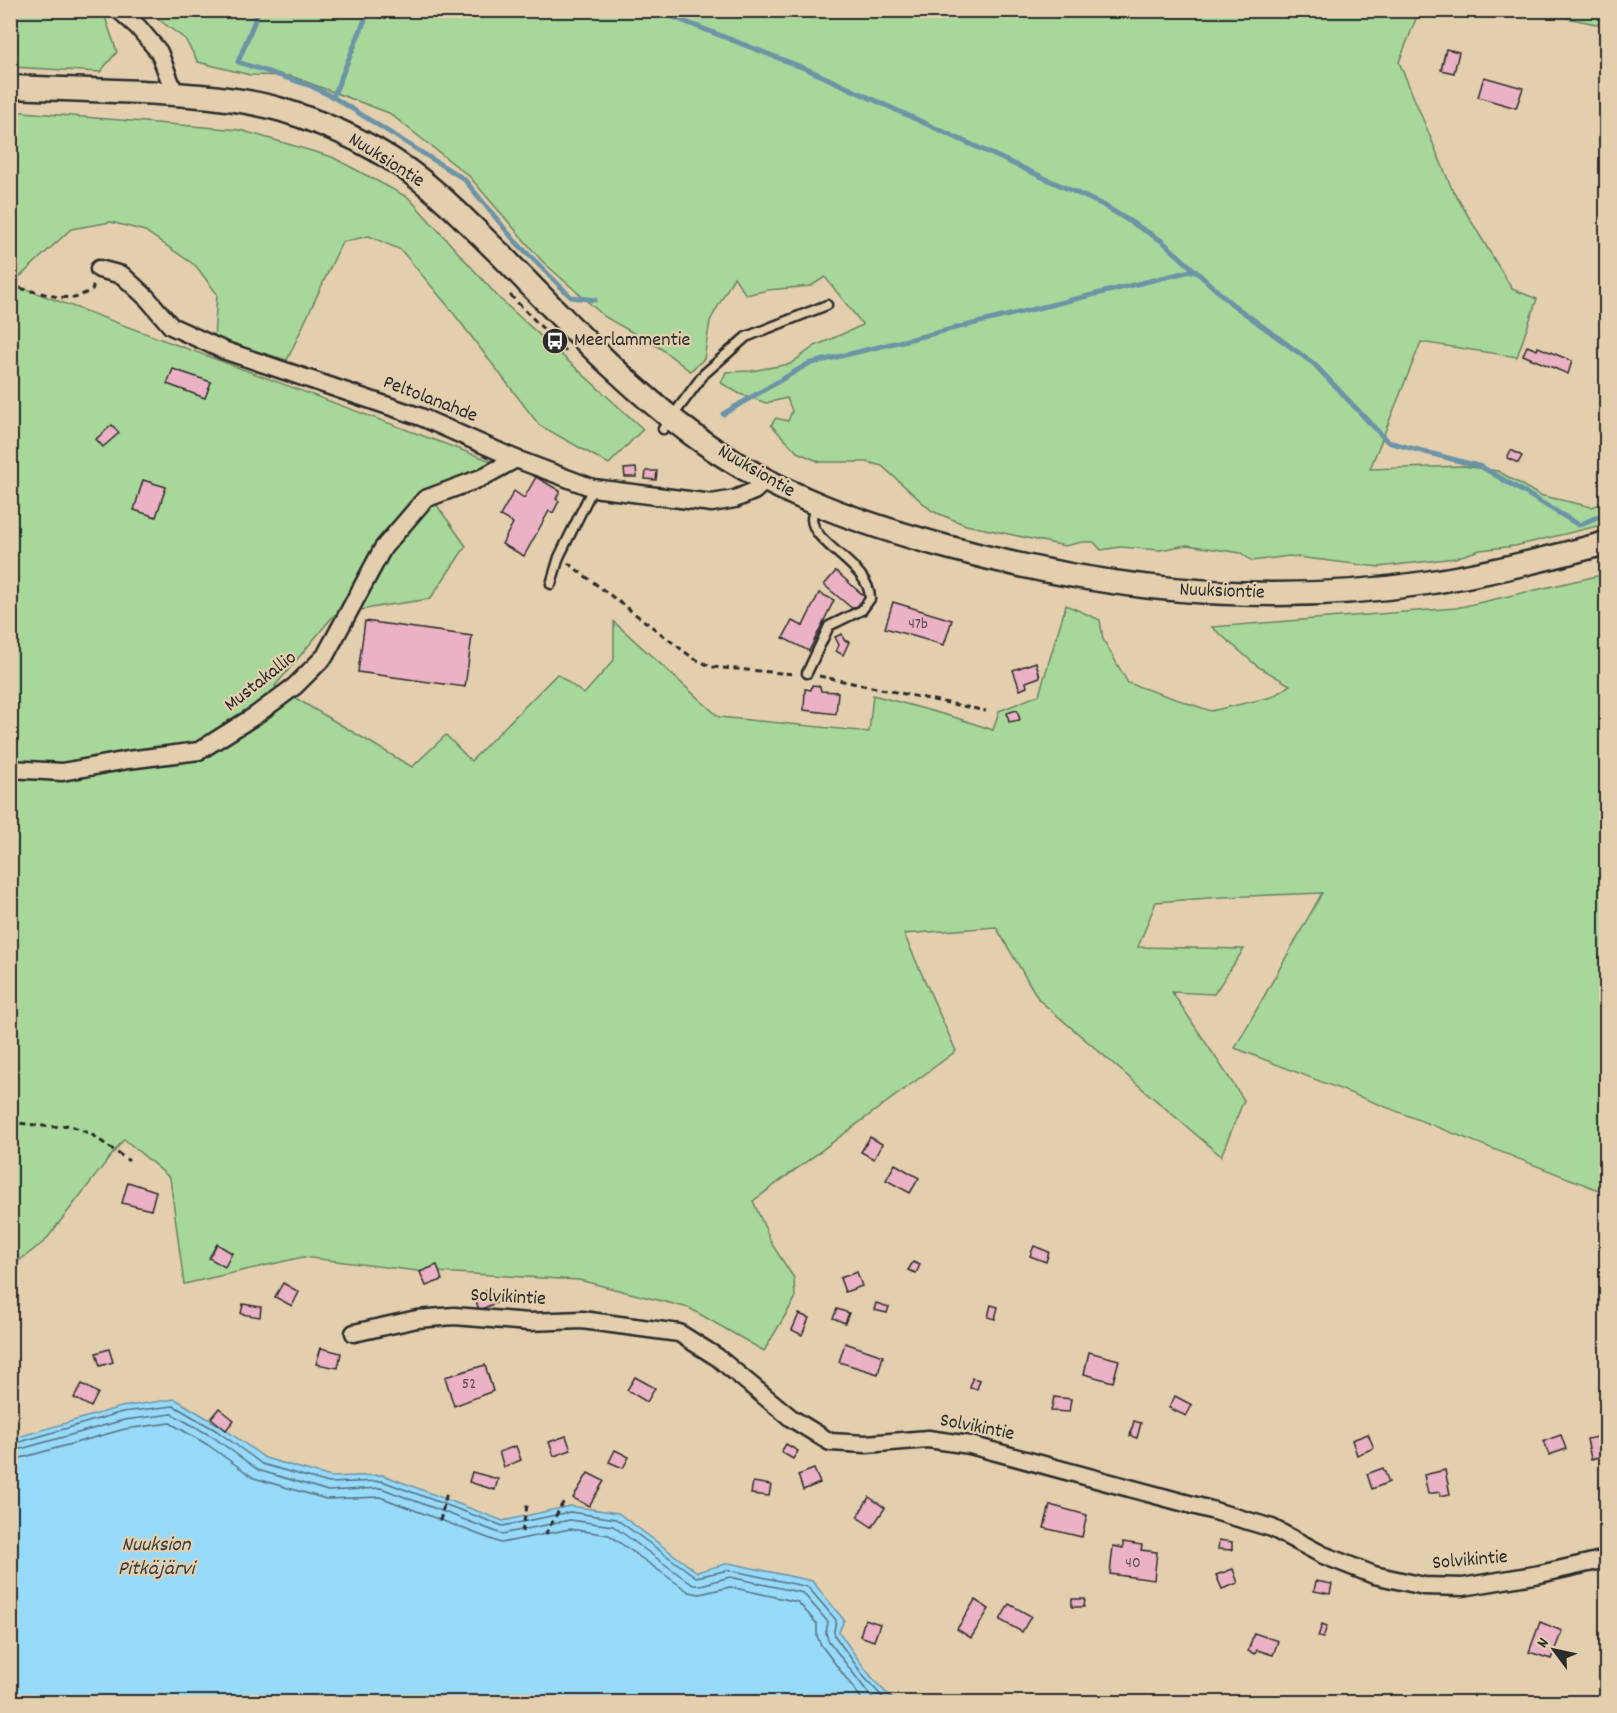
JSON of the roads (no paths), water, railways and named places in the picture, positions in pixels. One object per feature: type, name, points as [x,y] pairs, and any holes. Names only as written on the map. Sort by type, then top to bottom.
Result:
[{"type":"street","points":[[120,10],[159,52],[175,94]]},
{"type":"street","name":"Nuuksiontie","points":[[10,87],[175,94],[225,99],[278,109],[332,128],[370,147],[404,168],[455,209],[634,387],[667,424],[712,448],[765,481],[816,505],[921,540],[1047,572],[1113,583],[1229,594],[1305,594],[1423,584],[1528,563],[1606,543]]},
{"type":"street","name":"Peltolanahde","points":[[99,269],[122,275],[147,298],[171,326],[223,350],[421,417],[516,459],[593,488],[712,503],[735,500],[754,491],[765,481]]},
{"type":"street","name":"Mustakallio","points":[[10,769],[62,772],[128,760],[199,751],[256,715],[296,686],[325,656],[383,548],[425,499],[481,478],[516,459]]},
{"type":"street","name":"Solvikintie","points":[[354,1333],[417,1319],[454,1316],[529,1322],[582,1320],[679,1333],[739,1374],[791,1418],[830,1442],[866,1444],[928,1439],[970,1445],[1272,1528],[1323,1555],[1374,1575],[1424,1586],[1463,1587],[1540,1574],[1606,1559]]},
{"type":"lane","points":[[667,424],[704,374],[746,337],[827,305]]},
{"type":"lane","points":[[551,584],[560,557],[593,488]]},
{"type":"lane","points":[[807,673],[829,626],[862,610],[870,599],[868,587],[854,567],[824,540],[814,527],[812,518],[816,505]]},
{"type":"water","name":"Nuuksion Pitkäjärvi","points":[[175,1399],[220,1426],[265,1458],[331,1477],[383,1475],[503,1521],[570,1506],[618,1513],[697,1572],[729,1563],[812,1581],[844,1620],[839,1632],[852,1651],[873,1679],[897,1702],[11,1702],[11,1439],[121,1407]]},
{"type":"waterway","points":[[259,10],[238,62],[311,86],[333,97],[464,179],[514,240],[571,297],[595,300]]},
{"type":"waterway","points":[[333,97],[369,10]]},
{"type":"waterway","points":[[655,10],[809,70],[1103,205],[1162,241],[1232,304],[1314,364],[1388,442],[1482,467],[1579,525],[1606,513]]},
{"type":"waterway","points":[[723,414],[808,364],[1195,270]]},
{"type":"place","name":"Meerlammentie","points":[[555,341]]}]
